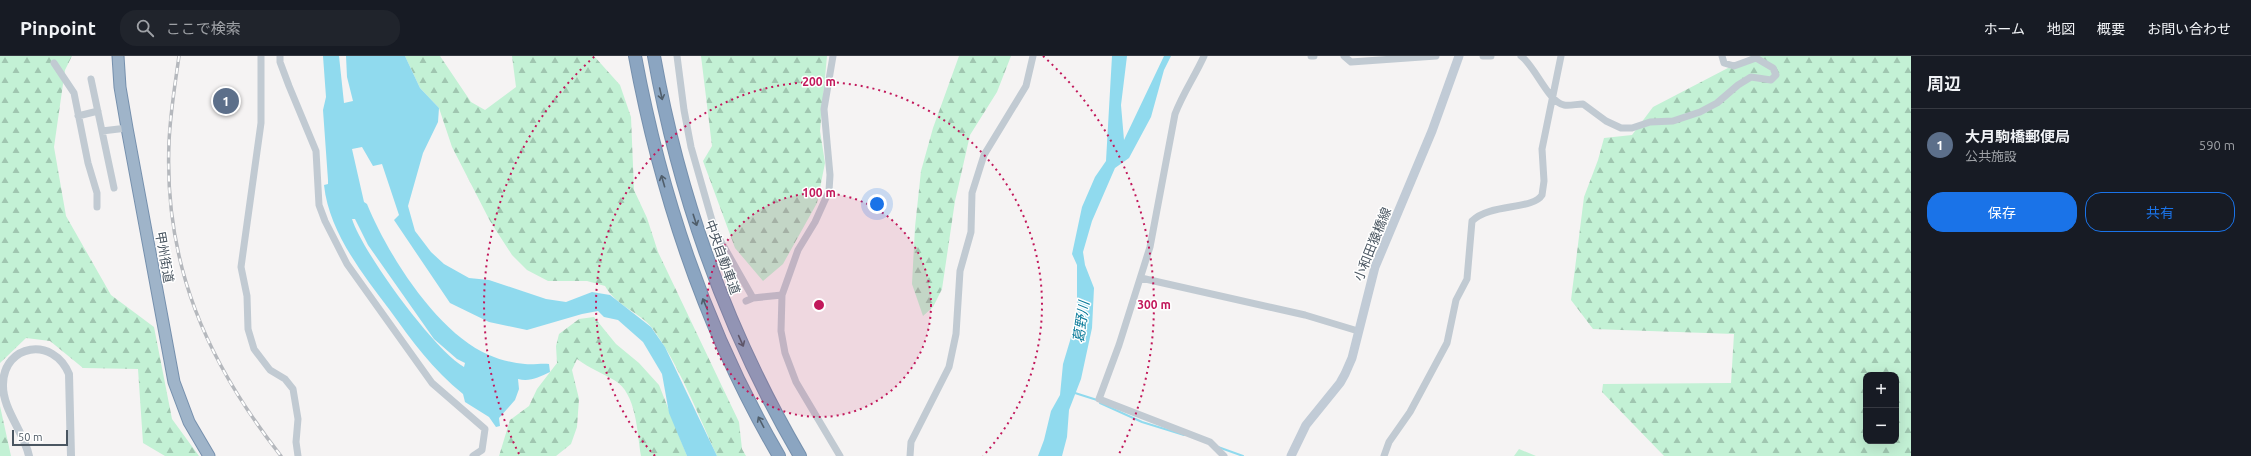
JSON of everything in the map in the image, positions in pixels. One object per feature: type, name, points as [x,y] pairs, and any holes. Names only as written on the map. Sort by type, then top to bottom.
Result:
[{"type":"highway","name":"甲州街道","points":[[118,56],[120,88],[174,382],[189,422],[209,456]]},
{"type":"highway","points":[[635,56],[661,172],[688,258],[733,366],[779,456]]},
{"type":"highway","name":"中央自動車道","points":[[654,56],[678,164],[714,275],[750,360],[800,456]]},
{"type":"main road","name":"小和田猿橋線","points":[[1291,456],[1306,425],[1340,383],[1352,358],[1375,267],[1427,144],[1459,56]]},
{"type":"street","points":[[261,56],[261,123],[241,256],[241,267],[247,296],[248,329],[254,349],[270,370],[291,385],[296,399],[298,456]]},
{"type":"street","points":[[280,56],[280,62],[316,152],[317,191],[325,221],[347,264],[432,383],[485,429],[482,450],[474,456]]},
{"type":"street","points":[[677,56],[684,110],[691,147],[714,231],[753,298]]},
{"type":"street","points":[[833,56],[824,109],[830,175],[829,191],[815,222],[798,250],[782,296],[781,331],[789,368],[802,394],[840,456]]},
{"type":"street","points":[[910,456],[911,442],[949,368],[956,334],[960,271],[971,232],[972,193],[984,156],[1026,86],[1034,56]]},
{"type":"street","points":[[1204,56],[1193,82],[1182,95],[1175,114],[1150,247],[1141,278],[1099,399],[1210,442],[1224,456]]},
{"type":"street","points":[[1344,56],[1351,62],[1436,56]]},
{"type":"street","points":[[1483,56],[1491,56]]},
{"type":"street","points":[[1521,56],[1535,70],[1552,97],[1564,105],[1583,104],[1606,121],[1621,128],[1628,128],[1647,122],[1674,121],[1692,115],[1717,103],[1738,85],[1751,77],[1757,76],[1772,80],[1776,75],[1773,68],[1756,58],[1731,66],[1724,63],[1722,56]]},
{"type":"street","points":[[1384,456],[1389,442],[1410,412],[1447,343],[1456,300],[1467,279],[1472,221],[1488,210],[1534,201],[1542,195],[1544,181],[1542,149],[1561,56]]},
{"type":"street","points":[[54,63],[58,71],[73,90],[88,163],[97,193],[97,207]]},
{"type":"street","points":[[91,79],[114,188]]},
{"type":"street","points":[[78,116],[98,111]]},
{"type":"street","points":[[102,131],[127,128]]},
{"type":"street","points":[[1141,278],[1305,315],[1358,330]]},
{"type":"street","points":[[746,301],[753,298],[782,296]]},
{"type":"street","points":[[29,456],[6,399],[3,386],[4,374],[9,363],[18,355],[28,350],[40,349],[50,351],[58,356],[65,364],[69,374],[71,456]]},
{"type":"green space","points":[[0,56],[72,56],[65,70],[54,147],[66,216],[111,295],[154,327],[172,419],[199,456],[165,456],[143,443],[138,369],[83,368],[50,341],[26,338],[0,363]]},
{"type":"green space","points":[[405,56],[440,56],[471,102],[485,110],[516,87],[512,56],[594,56],[620,85],[631,117],[634,190],[647,218],[658,252],[739,422],[742,449],[746,456],[717,456],[688,390],[671,357],[647,322],[616,299],[605,286],[587,281],[548,281],[527,270],[512,255],[490,221],[452,147],[439,108],[420,88]]},
{"type":"green space","points":[[701,56],[827,56],[820,131],[825,163],[817,203],[783,264],[763,281],[735,248],[703,161],[712,146]]},
{"type":"green space","points":[[959,56],[1011,56],[997,92],[970,135],[955,201],[942,289],[933,307],[923,316],[912,284],[915,227],[921,171],[933,128]]},
{"type":"green space","points":[[1751,56],[1911,56],[1911,456],[1664,456],[1602,392],[1603,384],[1731,383],[1734,334],[1593,329],[1571,300],[1584,197],[1598,160],[1604,138],[1632,135],[1653,107]]},
{"type":"green space","points":[[594,317],[616,344],[639,363],[659,385],[687,456],[641,456],[635,414],[632,404],[622,386],[577,359],[572,370],[579,399],[577,427],[571,444],[556,456],[499,456],[510,420],[529,406],[537,389],[557,363],[556,346],[559,334],[579,319]]},
{"type":"green space","points":[[0,406],[11,456],[0,456]]},
{"type":"green space","points":[[1519,449],[1536,456],[1514,456]]},
{"type":"water","points":[[323,56],[339,56],[344,103],[353,101],[347,77],[346,56],[405,56],[420,88],[439,108],[438,122],[423,153],[408,206],[415,231],[431,252],[444,264],[469,278],[489,280],[546,299],[566,302],[592,292],[610,295],[651,327],[665,347],[717,456],[687,456],[669,413],[662,374],[643,342],[618,320],[604,317],[598,311],[582,314],[527,330],[489,322],[450,303],[394,220],[399,215],[382,164],[373,166],[362,147],[352,149],[364,202],[367,204],[376,224],[401,268],[433,311],[451,329],[470,344],[489,355],[516,363],[549,364],[550,372],[530,379],[518,379],[519,389],[515,400],[499,418],[500,426],[496,427],[489,417],[465,402],[463,394],[432,365],[368,281],[348,251],[332,219],[324,185],[328,184],[323,110],[326,97]],"holes":[[[352,219],[355,219],[368,245],[434,339],[457,359],[465,363],[464,367],[451,357],[435,341],[418,322],[384,276],[359,234]]]},
{"type":"water","name":"葛野川","points":[[1112,56],[1127,56],[1121,105],[1124,140],[1164,56],[1171,56],[1164,70],[1151,117],[1129,158],[1115,168],[1092,221],[1083,252],[1085,265],[1094,288],[1092,328],[1081,379],[1069,410],[1067,437],[1062,456],[1038,456],[1044,440],[1051,411],[1060,395],[1063,364],[1077,313],[1077,265],[1072,254],[1082,207],[1095,177],[1106,161]]},
{"type":"waterway","points":[[1075,393],[1097,400]]},
{"type":"waterway","points":[[1100,403],[1142,422],[1184,435]]},
{"type":"waterway","points":[[1218,447],[1243,456]]},
{"type":"railway","points":[[179,56],[169,143],[169,188],[174,230],[183,271],[195,310],[212,348],[232,385],[255,421],[281,456]]},
{"type":"place","name":"大月駒橋郵便局","points":[[226,101]]}]
